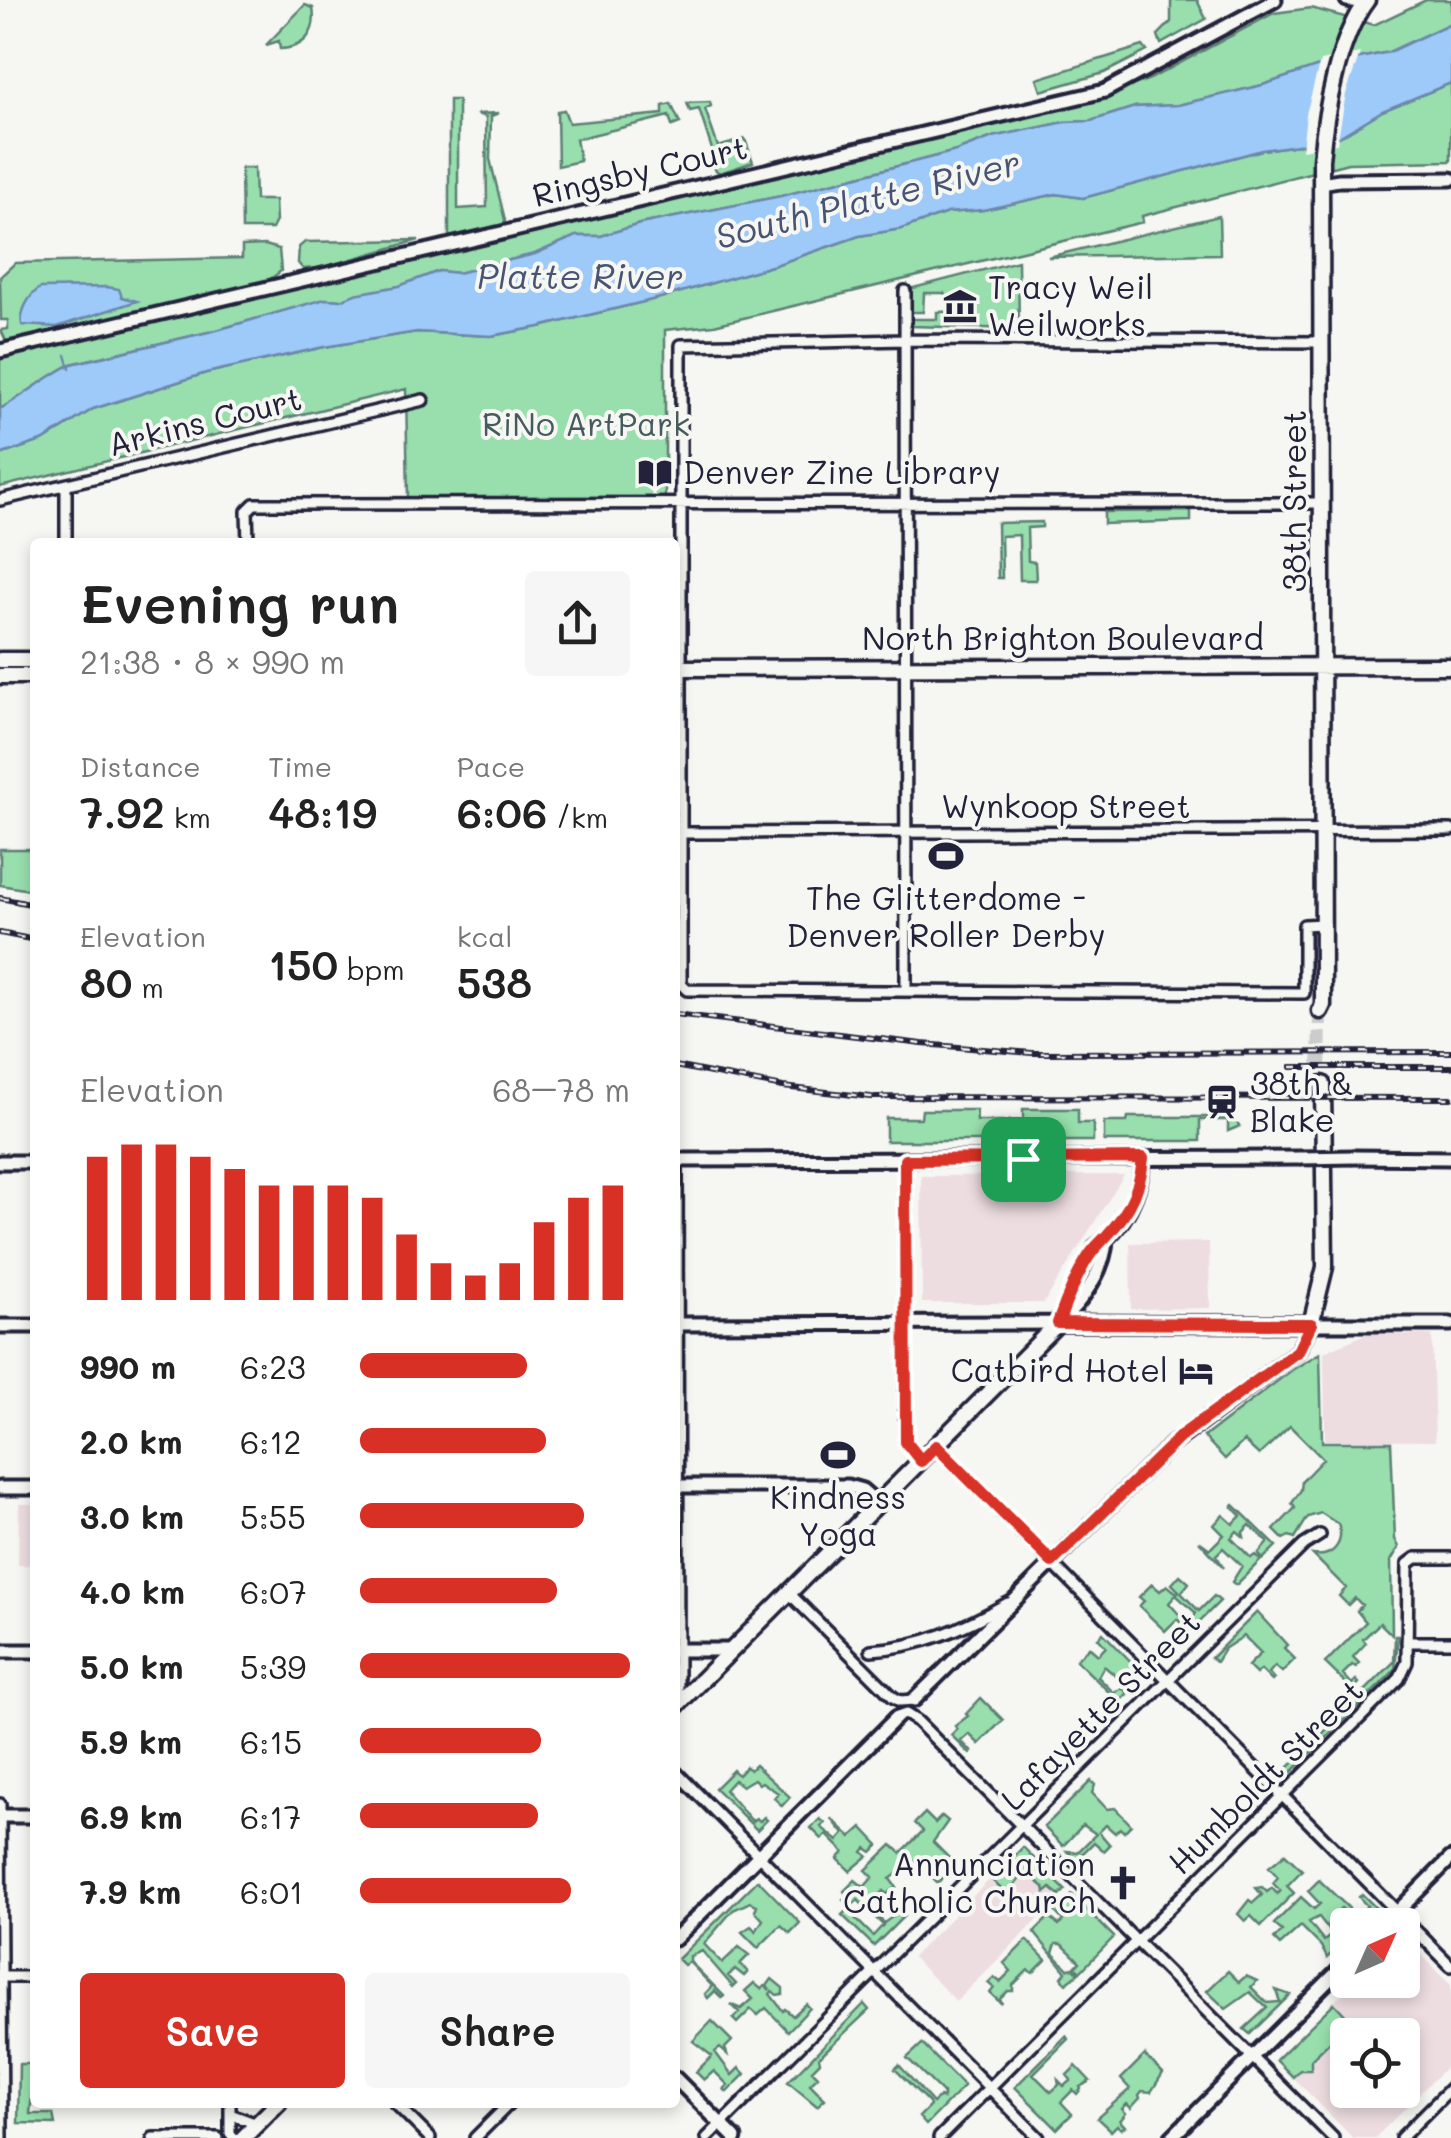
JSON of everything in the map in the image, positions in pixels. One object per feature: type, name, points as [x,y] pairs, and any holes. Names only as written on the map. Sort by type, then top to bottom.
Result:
[{"type":"main road","name":"38th Street","points":[[1324,1009],[1321,160],[1329,97],[1364,1]]},
{"type":"main road","points":[[0,660],[30,660]]},
{"type":"main road","name":"North Brighton Boulevard","points":[[680,668],[1451,666]]},
{"type":"main road","points":[[0,676],[30,676]]},
{"type":"main road","points":[[680,1702],[1058,1323],[1311,1324],[1320,1295],[1325,1253],[1324,1084]]},
{"type":"main road","points":[[243,2138],[273,2108]]},
{"type":"street","name":"Ringsby Court","points":[[0,352],[1105,90],[1275,0]]},
{"type":"street","points":[[1347,0],[1364,1]]},
{"type":"street","points":[[1321,183],[1451,179]]},
{"type":"street","points":[[905,291],[906,991]]},
{"type":"street","points":[[680,560],[681,345],[905,340],[1322,342]]},
{"type":"street","name":"Arkins Court","points":[[0,500],[423,400]]},
{"type":"street","points":[[66,485],[66,538]]},
{"type":"street","points":[[248,538],[250,506],[1322,503]]},
{"type":"street","points":[[680,778],[683,988],[1304,994],[1304,925],[1323,924]]},
{"type":"street","name":"Wynkoop Street","points":[[681,833],[1451,830]]},
{"type":"street","points":[[680,1324],[1058,1323],[1064,1304],[1096,1246],[1106,1240],[1135,1198],[1143,1158]]},
{"type":"street","points":[[680,1160],[1451,1158]]},
{"type":"street","points":[[905,1160],[905,1432],[906,1442],[921,1461]]},
{"type":"street","points":[[0,1162],[30,1162]]},
{"type":"street","points":[[789,1593],[893,1697],[914,1700],[1182,1435],[1298,1351],[1311,1324],[1451,1324]]},
{"type":"street","points":[[0,1326],[30,1326]]},
{"type":"street","points":[[936,1446],[1394,1908]]},
{"type":"street","points":[[680,1486],[848,1486],[862,1490],[878,1504]]},
{"type":"street","points":[[0,1488],[30,1488]]},
{"type":"street","name":"Lafayette Street","points":[[707,2138],[1304,1545],[1320,1535]]},
{"type":"street","name":"Humboldt Street","points":[[939,2138],[1399,1679],[1406,1665],[1410,1561],[1451,1558]]},
{"type":"street","points":[[871,1650],[947,1635],[1018,1596]]},
{"type":"street","points":[[1407,1642],[1451,1642]]},
{"type":"street","points":[[680,1650],[732,1650]]},
{"type":"street","points":[[0,1651],[30,1651]]},
{"type":"street","points":[[680,1934],[897,1717],[906,1714],[1333,2138]]},
{"type":"street","points":[[680,1775],[1039,2138]]},
{"type":"street","points":[[0,1804],[2,2138]]},
{"type":"street","points":[[0,1816],[30,1816]]},
{"type":"street","points":[[1400,1908],[1451,1858]]},
{"type":"street","points":[[1420,1934],[1451,1966]]},
{"type":"street","points":[[1,1977],[30,1978]]},
{"type":"street","points":[[1171,2138],[1330,1979]]},
{"type":"street","points":[[680,2083],[735,2138]]},
{"type":"street","points":[[1401,2138],[1451,2088]]},
{"type":"street","points":[[230,2108],[257,2124]]},
{"type":"street","points":[[230,2108],[230,2134],[234,2138]]},
{"type":"street","points":[[400,2108],[430,2138]]},
{"type":"street","points":[[476,2138],[505,2108]]},
{"type":"street","points":[[153,2138],[218,2138]]},
{"type":"shaded area","points":[[1124,1175],[1044,1303],[922,1303],[921,1176]]},
{"type":"shaded area","points":[[1209,1242],[1210,1308],[1131,1309],[1130,1243]]},
{"type":"shaded area","points":[[1366,1334],[1432,1335],[1435,1441],[1325,1440],[1324,1352]]},
{"type":"shaded area","points":[[19,1504],[30,1504],[30,1565],[18,1565]]},
{"type":"shaded area","points":[[1023,1846],[1068,1890],[956,2001],[912,1957]]},
{"type":"shaded area","points":[[1420,1953],[1451,1985],[1451,2062],[1420,2093],[1420,2018],[1330,2018],[1330,2108],[1405,2108],[1375,2138],[1353,2138],[1276,2060],[1338,1998],[1420,1998]]},
{"type":"green space","points":[[1171,0],[1197,0],[1206,19],[1161,44],[1158,35],[1171,22]]},
{"type":"green space","points":[[1426,0],[1451,0],[1451,23],[1389,52],[1178,105],[1135,107],[1091,121],[1065,122],[993,137],[956,151],[781,196],[640,224],[601,236],[576,236],[535,254],[458,273],[439,271],[400,286],[339,300],[325,299],[217,330],[71,364],[0,409],[0,359],[1102,97],[1150,79],[1274,13],[1311,8],[1374,25]]},
{"type":"green space","points":[[305,5],[313,8],[314,17],[307,37],[289,48],[280,49],[279,41],[266,45]]},
{"type":"green space","points":[[1143,46],[1147,51],[1104,73],[1041,91],[1037,79]]},
{"type":"green space","name":"RiNo ArtPark","points":[[1451,83],[1451,161],[1348,163],[1142,216],[1143,222],[714,325],[665,330],[665,499],[408,499],[406,389],[0,487],[0,455],[44,440],[93,409],[206,373],[324,347],[417,332],[491,336],[539,327],[660,298],[947,213],[983,210],[1056,194],[1083,198],[1262,150],[1334,140],[1382,111]]},
{"type":"green space","points":[[449,100],[458,100],[458,209],[487,207],[486,117],[477,114],[499,113],[491,116],[490,159],[505,220],[504,224],[449,237]]},
{"type":"green space","points":[[710,102],[711,106],[705,109],[718,147],[745,139],[753,162],[720,173],[714,169],[717,165],[699,109],[690,111],[687,103]]},
{"type":"green space","points":[[671,104],[680,123],[672,126],[669,116],[576,139],[580,161],[558,166],[557,111],[564,110],[569,123],[663,114],[663,106]]},
{"type":"green space","points":[[241,168],[254,168],[255,200],[275,200],[276,221],[272,229],[242,229]]},
{"type":"green space","points":[[1219,216],[1220,254],[1048,257]]},
{"type":"green space","points":[[419,240],[320,268],[303,269],[298,263],[299,247],[305,242]]},
{"type":"green space","points":[[242,246],[279,249],[281,271],[269,280],[23,339],[6,341],[1,330],[8,329],[8,320],[1,320],[0,277],[15,263],[242,258]]},
{"type":"green space","points":[[1018,261],[1019,329],[911,326],[912,319],[937,319],[937,312],[970,311],[970,300],[949,300],[944,293],[924,293],[923,312],[910,312],[913,288]]},
{"type":"green space","points":[[1191,511],[1191,521],[1104,524],[1104,512]]},
{"type":"green space","points":[[1042,522],[1042,527],[1027,528],[1028,561],[1035,562],[1036,580],[1020,580],[1019,535],[1001,536],[1002,578],[998,578],[997,523]]},
{"type":"green space","points":[[0,849],[30,849],[30,890],[0,885]]},
{"type":"green space","points":[[1023,1109],[1078,1109],[1078,1123],[1093,1123],[1093,1141],[1010,1141],[1009,1121],[1023,1120]]},
{"type":"green space","points":[[922,1110],[976,1110],[977,1121],[1003,1121],[1003,1141],[886,1141],[886,1118],[921,1118]]},
{"type":"green space","points":[[1128,1117],[1232,1117],[1240,1126],[1228,1131],[1228,1120],[1200,1120],[1200,1141],[1104,1141],[1104,1122],[1127,1122]]},
{"type":"green space","points":[[1320,1353],[1322,1442],[1391,1442],[1395,1539],[1399,1547],[1391,1561],[1392,1635],[1380,1623],[1363,1639],[1366,1643],[1353,1657],[1359,1663],[1343,1674],[1352,1684],[1356,1680],[1359,1683],[1353,1690],[1325,1663],[1366,1622],[1357,1611],[1362,1605],[1355,1598],[1348,1605],[1339,1596],[1346,1588],[1313,1555],[1336,1548],[1340,1537],[1338,1524],[1321,1513],[1308,1517],[1295,1538],[1283,1539],[1274,1530],[1295,1508],[1292,1503],[1302,1481],[1323,1459],[1290,1426],[1259,1455],[1244,1441],[1225,1459],[1204,1437]]},
{"type":"green space","points":[[1234,1505],[1276,1546],[1263,1559],[1258,1554],[1268,1542],[1250,1525],[1243,1532],[1244,1537],[1237,1531],[1231,1538],[1251,1558],[1255,1555],[1261,1560],[1236,1585],[1232,1582],[1242,1566],[1223,1548],[1216,1555],[1224,1568],[1199,1541],[1210,1549],[1224,1535],[1214,1525],[1223,1515],[1233,1524],[1241,1516]]},
{"type":"green space","points":[[1180,1575],[1189,1583],[1181,1593],[1199,1611],[1214,1596],[1220,1601],[1196,1625],[1192,1620],[1196,1613],[1176,1595],[1169,1603],[1185,1621],[1182,1624],[1177,1619],[1165,1631],[1139,1606],[1144,1601],[1139,1597],[1152,1584],[1160,1591],[1167,1585],[1177,1593],[1172,1584]]},
{"type":"green space","points":[[1257,1612],[1295,1659],[1282,1672],[1275,1666],[1269,1673],[1272,1681],[1261,1670],[1256,1674],[1248,1666],[1261,1653],[1244,1636],[1224,1649],[1216,1662],[1211,1658]]},
{"type":"green space","points":[[1103,1633],[1145,1676],[1129,1692],[1104,1666],[1098,1677],[1114,1693],[1122,1688],[1128,1693],[1117,1704],[1076,1660],[1089,1647],[1098,1655],[1106,1647],[1098,1638]]},
{"type":"green space","points":[[1395,1636],[1395,1670],[1285,1779],[1281,1775],[1394,1662]]},
{"type":"green space","points":[[981,1698],[1003,1720],[979,1744],[969,1734],[961,1741],[970,1754],[951,1735]]},
{"type":"green space","points":[[755,1765],[790,1797],[782,1806],[774,1798],[778,1793],[762,1782],[754,1779],[742,1786],[734,1780],[725,1790],[752,1821],[764,1817],[767,1820],[757,1830],[715,1788],[733,1770],[738,1775]]},
{"type":"green space","points":[[1091,1781],[1095,1785],[1092,1793],[1131,1825],[1124,1832],[1120,1828],[1115,1833],[1106,1825],[1099,1832],[1110,1845],[1104,1851],[1094,1842],[1079,1857],[1080,1863],[1067,1851],[1078,1852],[1096,1834],[1083,1825],[1063,1846],[1044,1827]]},
{"type":"green space","points":[[925,1813],[935,1823],[942,1816],[948,1821],[933,1842],[954,1863],[938,1883],[919,1858],[890,1879],[896,1887],[887,1894],[883,1891],[868,1908],[884,1923],[899,1912],[904,1916],[874,1946],[842,1915],[847,1910],[873,1936],[883,1925],[858,1900],[850,1907],[843,1900],[847,1895],[844,1891],[855,1880],[864,1887],[873,1877],[866,1870],[892,1845],[901,1853],[923,1831],[915,1823]]},
{"type":"green space","points":[[831,1818],[851,1837],[862,1827],[879,1845],[872,1852],[866,1848],[863,1852],[868,1856],[850,1871],[838,1859],[844,1852],[827,1835],[822,1839],[811,1828],[820,1819],[825,1823],[821,1827],[838,1841],[844,1834]]},
{"type":"green space","points":[[1023,1847],[1065,1890],[1059,1896],[1051,1888],[1045,1893],[1044,1887],[1027,1873],[1007,1895],[992,1880]]},
{"type":"green space","points":[[1285,1854],[1302,1870],[1287,1886],[1294,1893],[1261,1926],[1251,1916],[1245,1921],[1238,1914],[1249,1900],[1253,1903],[1262,1895],[1256,1888],[1267,1892],[1272,1888],[1277,1894],[1280,1891],[1273,1883],[1278,1877],[1269,1867]]},
{"type":"green space","points":[[758,1880],[800,1923],[790,1933],[781,1925],[758,1948],[742,1932],[751,1926],[756,1931],[763,1920],[755,1911],[757,1905],[750,1902],[733,1910],[704,1944],[722,1963],[739,1947],[749,1955],[740,1964],[748,1972],[744,1976],[735,1969],[728,1976],[736,1984],[733,1987],[702,1951],[690,1956],[690,1962],[724,1996],[722,1998],[715,1991],[708,1998],[705,1994],[712,1986],[689,1962],[684,1965],[680,1957]]},
{"type":"green space","points":[[1319,1880],[1349,1908],[1330,1908],[1330,1931],[1319,1917],[1309,1922],[1324,1941],[1330,1938],[1327,1958],[1301,1926],[1280,1945],[1274,1939],[1282,1931],[1274,1924],[1301,1897],[1314,1909],[1320,1904],[1308,1891]]},
{"type":"green space","points":[[1362,1894],[1376,1908],[1365,1908],[1359,1897]]},
{"type":"green space","points":[[1072,1895],[1114,1937],[1080,1972],[1075,1967],[1080,1962],[1062,1944],[1056,1944],[1053,1953],[1068,1969],[1079,1973],[1066,1983],[1062,1977],[1066,1972],[1034,1932],[1049,1917],[1059,1925],[1063,1920],[1055,1912]]},
{"type":"green space","points":[[1027,1940],[1046,1960],[1013,1985],[1013,1991],[1000,1999],[1002,2004],[990,1993],[994,1988],[988,1983],[994,1977],[1000,1982],[1011,1971],[1004,1963]]},
{"type":"green space","points":[[1228,1971],[1239,1982],[1246,1976],[1257,1981],[1251,1987],[1267,2003],[1280,2002],[1276,1990],[1290,1995],[1250,2034],[1244,2029],[1267,2008],[1250,1992],[1226,2009],[1207,1991]]},
{"type":"green space","points":[[772,1979],[783,1988],[783,1994],[770,1994],[783,2011],[793,2016],[806,2004],[810,2008],[788,2031],[766,2008],[758,2015],[751,2009],[737,2023],[733,2019],[739,2012],[731,2004],[741,2009],[753,1999],[745,1991],[754,1983],[770,1990],[767,1986]]},
{"type":"green space","points":[[1334,2003],[1348,2018],[1330,2018],[1330,2041],[1311,2060],[1311,2070],[1300,2070],[1293,2077],[1276,2060]]},
{"type":"green space","points":[[864,2004],[869,2010],[819,2057],[820,2062],[812,2070],[818,2076],[810,2084],[825,2099],[817,2106],[788,2082]]},
{"type":"green space","points":[[712,2021],[732,2041],[725,2048],[727,2054],[720,2048],[715,2052],[732,2075],[739,2068],[745,2074],[727,2092],[724,2089],[728,2085],[714,2071],[704,2080],[696,2072],[712,2056],[693,2041]]},
{"type":"green space","points":[[1066,2036],[1068,2039],[1033,2074],[1051,2092],[1059,2085],[1058,2080],[1064,2086],[1071,2080],[1067,2075],[1076,2066],[1090,2081],[1061,2102],[1072,2114],[1057,2129],[1015,2087]]},
{"type":"green space","points":[[922,2044],[964,2086],[926,2125],[919,2117],[929,2103],[895,2069],[899,2065],[933,2103],[943,2099],[943,2093],[907,2058]]},
{"type":"green space","points":[[1145,2055],[1163,2073],[1151,2092],[1142,2091],[1131,2108],[1127,2104],[1122,2109],[1126,2113],[1120,2121],[1125,2126],[1121,2129],[1117,2125],[1111,2131],[1097,2118],[1130,2089],[1121,2079]]},
{"type":"green space","points":[[19,2064],[30,2064],[30,2114],[53,2114],[55,2124],[18,2123]]},
{"type":"water","name":"Platte River","points":[[1451,23],[1451,83],[1382,111],[1334,140],[1262,150],[1083,198],[1056,194],[983,210],[947,213],[660,298],[539,327],[491,336],[417,332],[324,347],[206,373],[93,409],[44,440],[0,455],[0,409],[72,364],[217,330],[325,299],[341,300],[399,286],[439,271],[458,273],[535,254],[576,236],[601,236],[640,224],[781,196],[956,151],[993,137],[1065,122],[1091,121],[1135,107],[1178,105],[1263,85],[1316,67],[1389,52]]},
{"type":"water","points":[[40,288],[119,289],[122,297],[137,301],[57,327],[22,325],[26,305]]},
{"type":"pier","points":[[1360,53],[1346,94],[1337,144],[1302,150],[1306,114],[1320,61]]},
{"type":"waterway","points":[[66,355],[70,368]]},
{"type":"tunnel","points":[[1320,1011],[1319,1080],[1323,1084]]},
{"type":"railway","points":[[0,898],[30,904]]},
{"type":"railway","points":[[0,933],[30,939]]},
{"type":"railway","points":[[680,1015],[1032,1053],[1451,1052]]},
{"type":"railway","points":[[680,1067],[783,1087],[871,1097],[1451,1098]]},
{"type":"railway","points":[[1291,1067],[1451,1067]]},
{"type":"place","name":"Tracy Weil Weilworks","points":[[960,306]]},
{"type":"place","name":"Denver Zine Library","points":[[655,473]]},
{"type":"place","name":"The Glitterdome - Denver Roller Derby","points":[[946,856]]},
{"type":"place","name":"38th & Blake","points":[[1222,1102]]},
{"type":"place","name":"Catbird Hotel","points":[[1196,1371]]},
{"type":"place","name":"Kindness Yoga","points":[[838,1455]]},
{"type":"place","name":"Annunciation Catholic Church","points":[[1123,1883]]},
{"type":"route","points":[[1143,1158],[1135,1198],[1106,1240],[1096,1246],[1064,1304],[1058,1323],[1311,1324],[1298,1351],[1182,1435],[1052,1562],[936,1446],[921,1461],[906,1442],[905,1432],[905,1160],[1023,1159],[1143,1158]]},
{"type":"water label","name":"South Platte River","points":[[868,200]]}]
